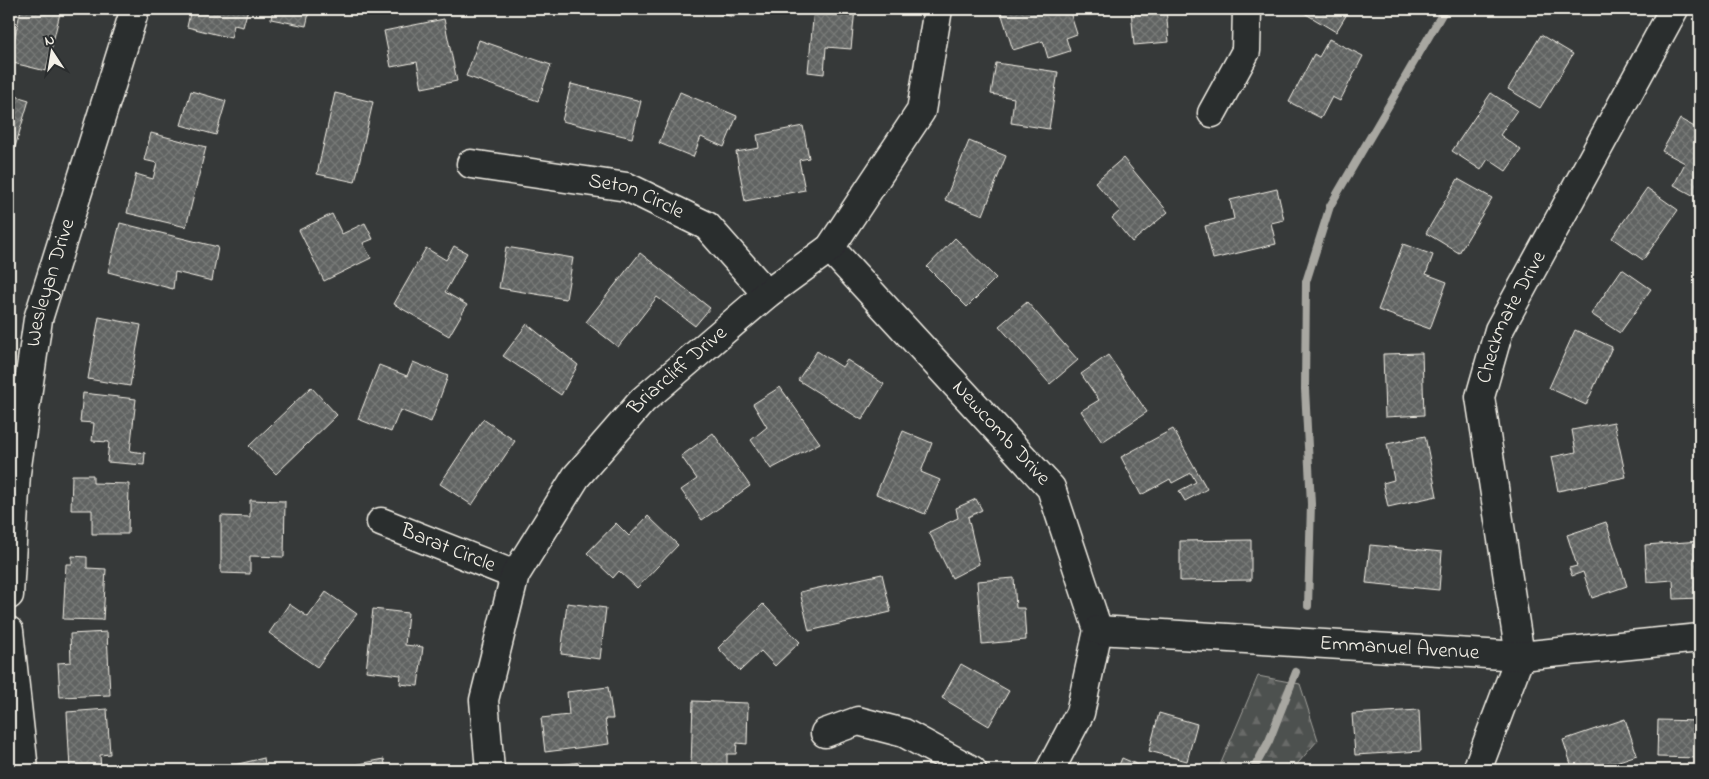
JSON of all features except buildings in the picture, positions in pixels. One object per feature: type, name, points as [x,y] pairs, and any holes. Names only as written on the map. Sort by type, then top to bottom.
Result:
[{"type":"street","name":"Wesleyan Drive","points":[[9,595],[16,473],[38,319],[135,9]]},
{"type":"street","name":"Briarcliff Drive","points":[[490,770],[484,700],[515,575],[576,477],[643,400],[767,294],[830,248],[921,111],[938,9]]},
{"type":"street","points":[[1212,113],[1246,51],[1247,9]]},
{"type":"street","name":"Checkmate Drive","points":[[1477,770],[1520,656],[1480,397],[1498,330],[1674,9]]},
{"type":"street","name":"Seton Circle","points":[[471,164],[627,187],[707,226],[767,294]]},
{"type":"street","name":"Newcomb Drive","points":[[830,248],[1051,488],[1098,630]]},
{"type":"street","name":"Barat Circle","points":[[381,522],[515,575]]},
{"type":"street","points":[[1050,770],[1080,713],[1098,630]]},
{"type":"street","name":"Emmanuel Avenue","points":[[1098,630],[1520,656],[1700,638]]},
{"type":"street","points":[[9,631],[24,770]]},
{"type":"street","points":[[824,732],[858,721],[904,733],[972,770]]},
{"type":"green space","points":[[1258,676],[1300,684],[1318,740],[1292,770],[1218,770]]},
{"type":"waterway","points":[[1308,606],[1311,504],[1305,389],[1306,282],[1330,206],[1445,9]]},
{"type":"waterway","points":[[1253,770],[1269,741],[1296,672]]}]
